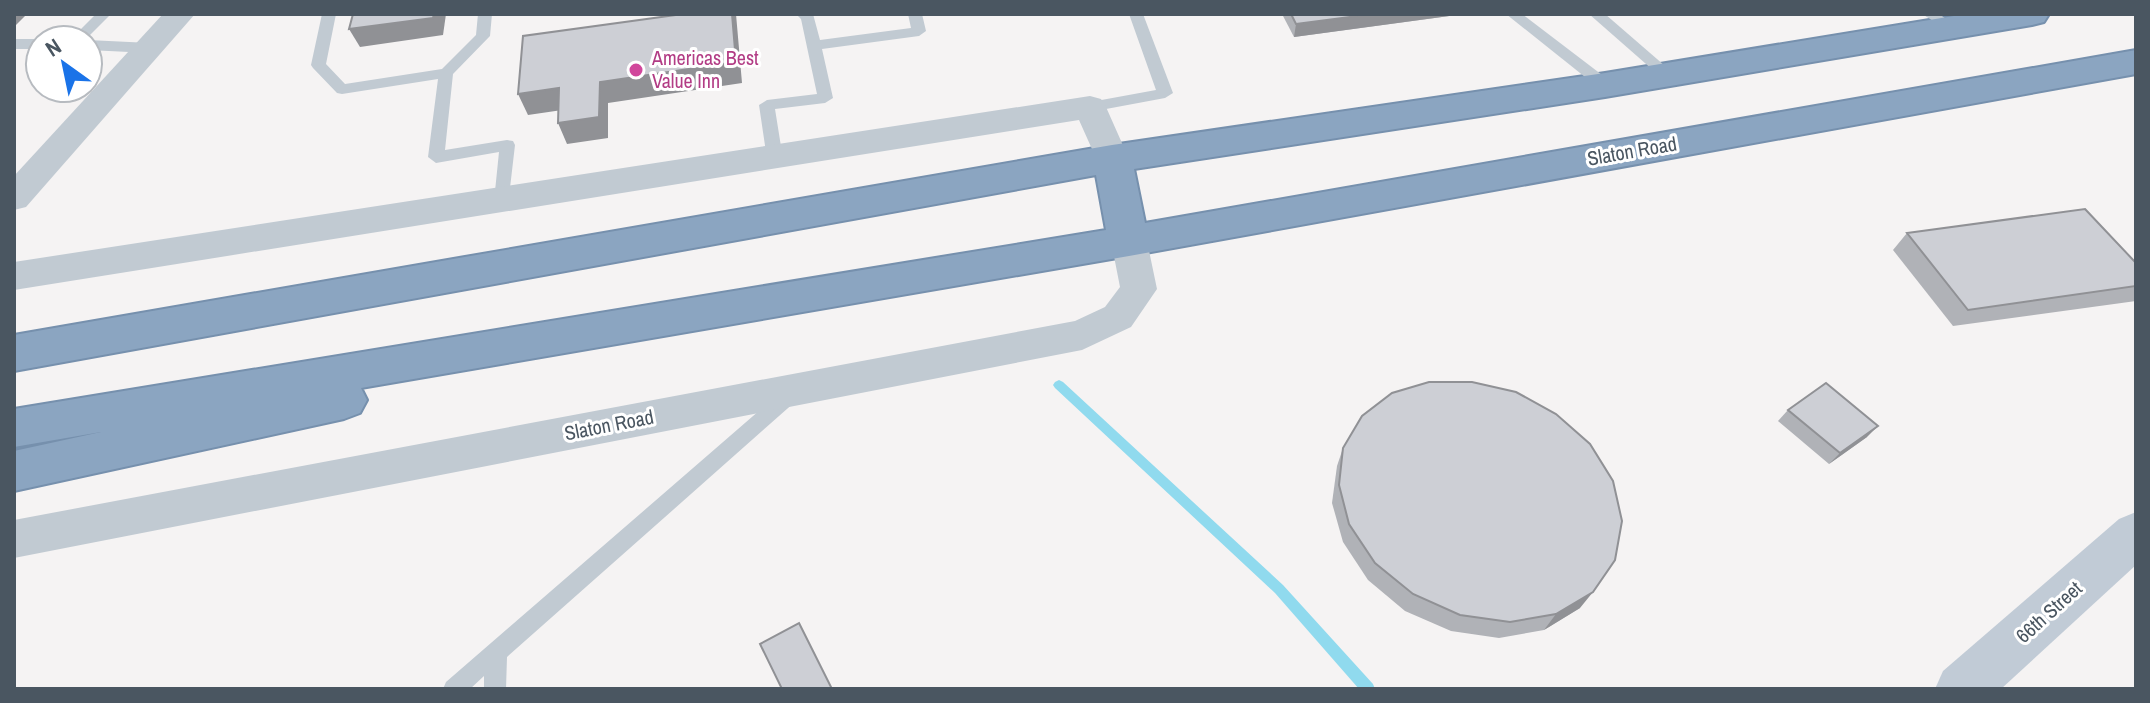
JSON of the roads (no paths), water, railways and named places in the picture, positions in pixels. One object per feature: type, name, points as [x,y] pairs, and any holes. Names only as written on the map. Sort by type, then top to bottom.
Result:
[{"type":"highway","points":[[14,353],[1112,159],[1667,75],[1940,21],[2032,14]]},
{"type":"highway","name":"Slaton Road","points":[[14,428],[1129,241],[2136,62]]},
{"type":"highway","points":[[1112,159],[1129,241]]},
{"type":"highway","points":[[14,330],[266,308]]},
{"type":"highway","points":[[14,471],[282,415],[728,309]]},
{"type":"street","points":[[14,198],[180,14]]},
{"type":"street","points":[[14,276],[775,159],[1090,107],[1112,159]]},
{"type":"street","name":"Slaton Road","points":[[14,539],[1082,335],[1118,317],[1139,289],[1129,241]]},
{"type":"street","name":"66th Street","points":[[1962,689],[2136,534]]},
{"type":"lane","points":[[329,14],[318,65],[342,89],[446,73],[483,36],[485,14]]},
{"type":"lane","points":[[775,159],[767,105],[825,98],[808,17],[803,14]]},
{"type":"lane","points":[[815,45],[919,31],[915,14]]},
{"type":"lane","points":[[1090,107],[1165,93],[1136,14]]},
{"type":"lane","points":[[1513,14],[1605,85]]},
{"type":"lane","points":[[1596,14],[1667,75]]},
{"type":"lane","points":[[104,46],[150,48]]},
{"type":"lane","points":[[446,73],[436,157],[507,145],[502,201]]},
{"type":"lane","points":[[454,689],[797,389]]},
{"type":"lane","points":[[495,689],[496,653]]},
{"type":"waterway","points":[[1059,385],[1279,589],[1368,689]]},
{"type":"place","name":"Americas Best Value Inn","points":[[636,70]]}]
